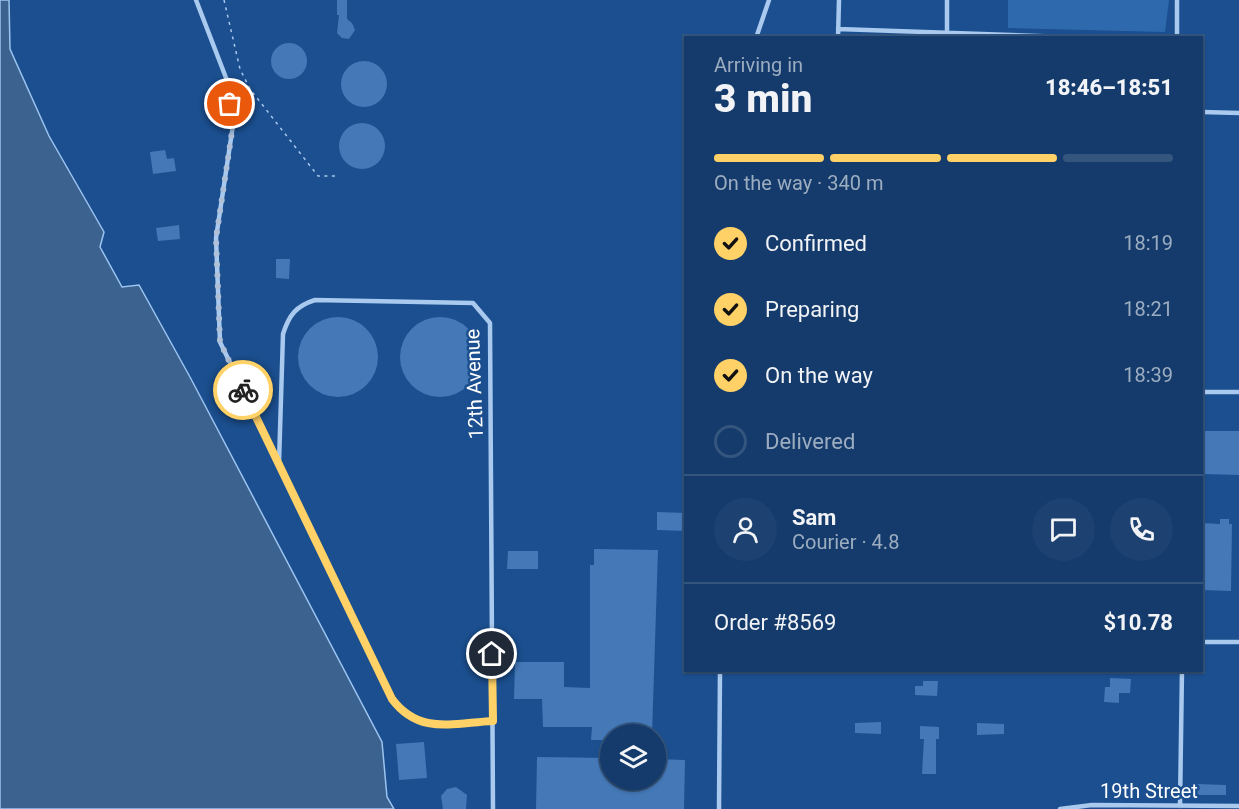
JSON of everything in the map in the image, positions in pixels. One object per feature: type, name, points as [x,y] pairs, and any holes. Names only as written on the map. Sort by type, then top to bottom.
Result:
[{"type":"lane","points":[[196,0],[228,83],[233,125],[216,238],[220,342],[392,699],[400,710],[423,724],[493,721]]},
{"type":"lane","points":[[757,36],[769,0]]},
{"type":"lane","points":[[838,36],[839,0]]},
{"type":"lane","points":[[947,0],[947,36]]},
{"type":"lane","points":[[1177,0],[1178,36]]},
{"type":"lane","points":[[838,29],[947,31],[1010,36]]},
{"type":"lane","points":[[1203,112],[1239,113]]},
{"type":"lane","name":"12th Avenue","points":[[279,465],[284,334],[288,319],[299,305],[315,300],[473,303],[490,323],[493,809]]},
{"type":"lane","points":[[1203,392],[1239,392]]},
{"type":"lane","points":[[1203,642],[1239,642]]},
{"type":"lane","points":[[719,809],[720,672]]},
{"type":"lane","points":[[1180,806],[1182,672]]},
{"type":"lane","name":"19th Street","points":[[1060,809],[1092,805],[1239,806]]},
{"type":"path","points":[[224,0],[240,69],[250,89],[318,176],[336,176]]},
{"type":"shaded area","points":[[0,0],[9,0],[10,49],[49,136],[104,232],[100,247],[122,287],[139,285],[190,377],[382,742],[387,797],[394,809],[0,809]]},
{"type":"shaded area","points":[[1008,0],[1169,0],[1165,32],[1008,28]]},
{"type":"building","points":[[337,0],[347,0],[347,19],[355,30],[349,39],[342,38],[337,33],[339,15],[337,15]]},
{"type":"building","points":[[289,43],[301,49],[307,61],[301,73],[289,79],[277,73],[271,61],[277,49]]},
{"type":"building","points":[[364,61],[380,68],[387,84],[380,100],[364,107],[348,100],[341,84],[348,68]]},
{"type":"building","points":[[362,123],[378,130],[385,146],[378,162],[362,169],[346,162],[339,146],[346,130]]},
{"type":"building","points":[[165,150],[167,159],[174,158],[176,171],[153,174],[150,152]]},
{"type":"building","points":[[179,225],[180,239],[158,241],[156,228]]},
{"type":"building","points":[[276,259],[290,259],[289,279],[276,278]]},
{"type":"building","points":[[338,317],[353,320],[366,329],[375,342],[378,357],[375,372],[366,385],[353,394],[338,397],[323,394],[310,385],[301,372],[298,357],[301,342],[310,329],[323,320]]},
{"type":"building","points":[[440,317],[455,320],[468,329],[477,342],[480,357],[477,372],[468,385],[455,394],[440,397],[425,394],[412,385],[403,372],[400,357],[403,342],[412,329],[425,320]]},
{"type":"building","points":[[1203,431],[1239,431],[1239,475],[1203,474]]},
{"type":"building","points":[[657,512],[684,513],[684,531],[657,530]]},
{"type":"building","points":[[1220,519],[1229,519],[1229,524],[1232,524],[1231,591],[1203,590],[1203,523],[1220,524]]},
{"type":"building","points":[[594,549],[658,550],[652,724],[600,724],[600,740],[591,740],[592,727],[543,727],[542,699],[514,699],[515,662],[564,662],[564,687],[590,688],[590,565],[594,565]]},
{"type":"building","points":[[508,551],[538,551],[538,569],[507,569]]},
{"type":"building","points":[[1110,678],[1131,679],[1130,693],[1119,693],[1119,703],[1104,702],[1105,687],[1110,687]]},
{"type":"building","points":[[923,681],[938,681],[937,696],[915,695],[915,686],[923,686]]},
{"type":"building","points":[[881,722],[881,734],[855,733],[855,723]]},
{"type":"building","points":[[977,723],[1004,724],[1004,734],[977,735]]},
{"type":"building","points":[[920,726],[939,727],[939,739],[936,739],[936,774],[922,774],[924,739],[920,739]]},
{"type":"building","points":[[424,742],[427,778],[399,780],[396,744]]},
{"type":"building","points":[[537,757],[600,758],[600,790],[666,790],[666,759],[685,760],[684,809],[536,809]]},
{"type":"building","points":[[1197,784],[1226,785],[1226,795],[1197,795]]},
{"type":"building","points":[[456,787],[467,795],[466,809],[443,809],[441,796],[447,789]]},
{"type":"way so far","points":[[230,104],[233,125],[216,238],[220,342],[243,390]]},
{"type":"route","points":[[243,390],[392,699],[400,710],[423,724],[493,721],[492,654]]}]
